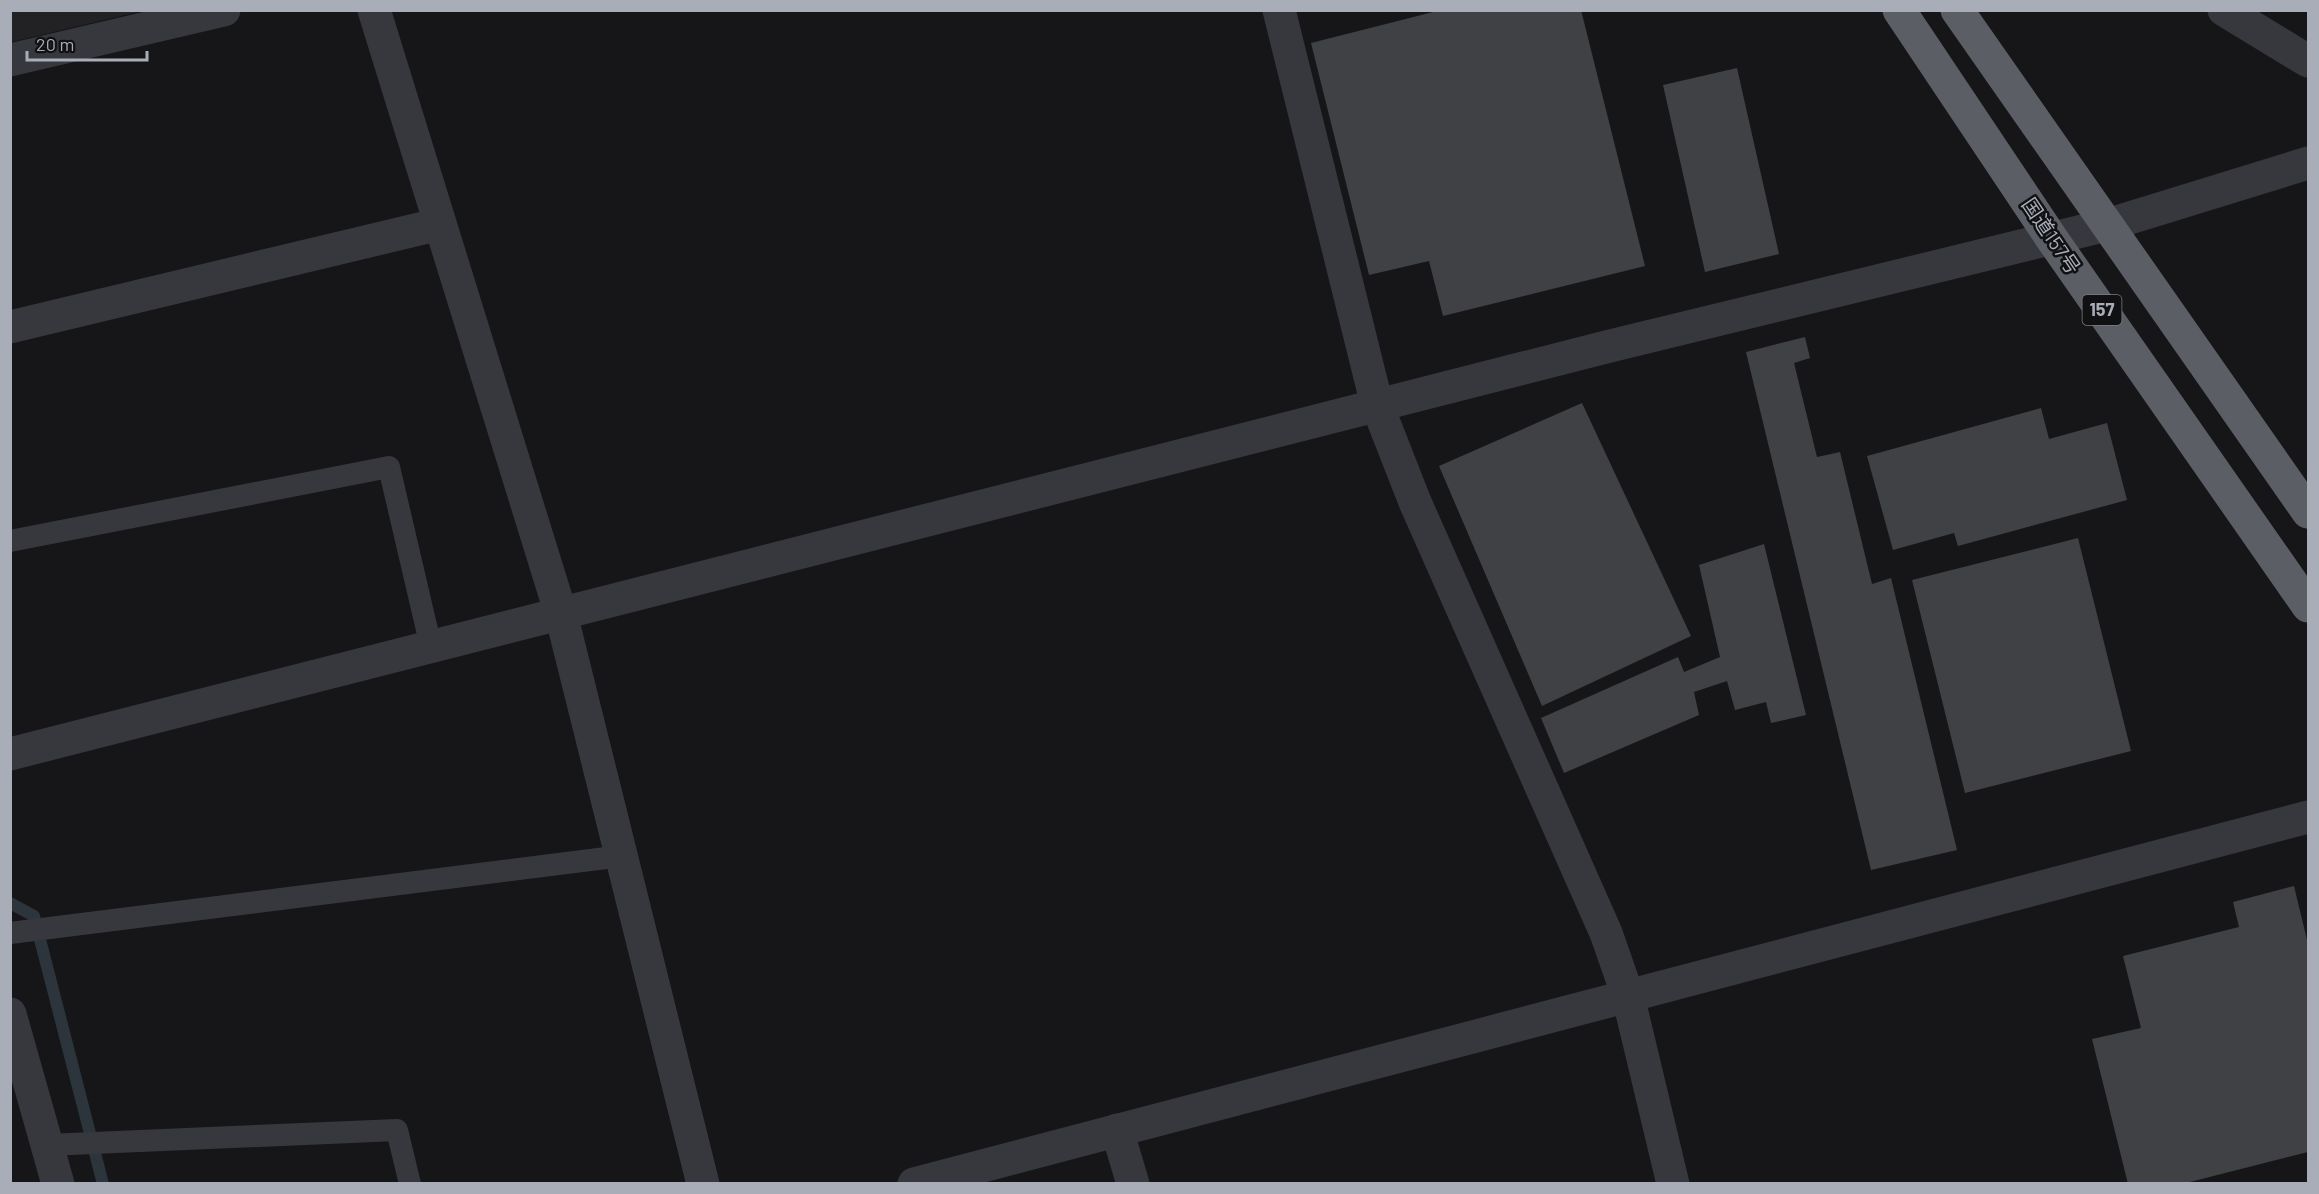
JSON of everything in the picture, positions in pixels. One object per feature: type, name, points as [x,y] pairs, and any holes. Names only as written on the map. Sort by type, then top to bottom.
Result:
[{"type":"highway","name":"国道157号","points":[[1899,10],[2052,239],[2308,606]]},
{"type":"highway","name":"157","points":[[1957,10],[2308,512]]},
{"type":"street","points":[[10,60],[224,10]]},
{"type":"street","points":[[374,10],[561,614],[703,1184]]},
{"type":"street","points":[[1279,10],[1377,405],[1415,502],[1606,933],[1628,996],[1673,1184]]},
{"type":"street","points":[[2224,10],[2308,61]]},
{"type":"street","points":[[10,754],[1606,346],[2107,225],[2308,163]]},
{"type":"street","points":[[10,327],[440,224]]},
{"type":"street","points":[[914,1184],[2308,817]]},
{"type":"street","points":[[12,1028],[58,1184]]},
{"type":"street","points":[[1117,1130],[1133,1184]]},
{"type":"lane","points":[[10,541],[389,467],[431,646]]},
{"type":"lane","points":[[10,933],[622,856]]},
{"type":"lane","points":[[47,1144],[397,1130],[410,1184]]},
{"type":"shaded area","points":[[11,10],[142,10],[142,11],[11,42]]},
{"type":"building","points":[[1441,10],[1581,10],[1645,266],[1443,316],[1429,261],[1369,275],[1311,43]]},
{"type":"building","points":[[1737,68],[1779,254],[1705,272],[1663,85]]},
{"type":"building","points":[[1805,337],[1810,358],[1794,363],[1817,457],[1840,452],[1872,584],[1891,578],[1957,850],[1871,870],[1746,352]]},
{"type":"building","points":[[1582,403],[1691,636],[1542,706],[1439,466]]},
{"type":"building","points":[[2041,408],[2049,439],[2107,423],[2127,500],[1958,546],[1954,533],[1893,550],[1867,456]]},
{"type":"building","points":[[2078,538],[2131,751],[1965,793],[1912,580]]},
{"type":"building","points":[[1764,544],[1806,715],[1771,723],[1766,702],[1735,710],[1727,681],[1694,692],[1699,715],[1564,773],[1541,718],[1678,657],[1684,672],[1720,657],[1699,565]]},
{"type":"building","points":[[2294,886],[2308,944],[2308,1152],[2182,1184],[2128,1184],[2092,1039],[2141,1028],[2123,956],[2239,927],[2233,902]]},
{"type":"waterway","points":[[10,903],[34,916],[103,1184]]}]
